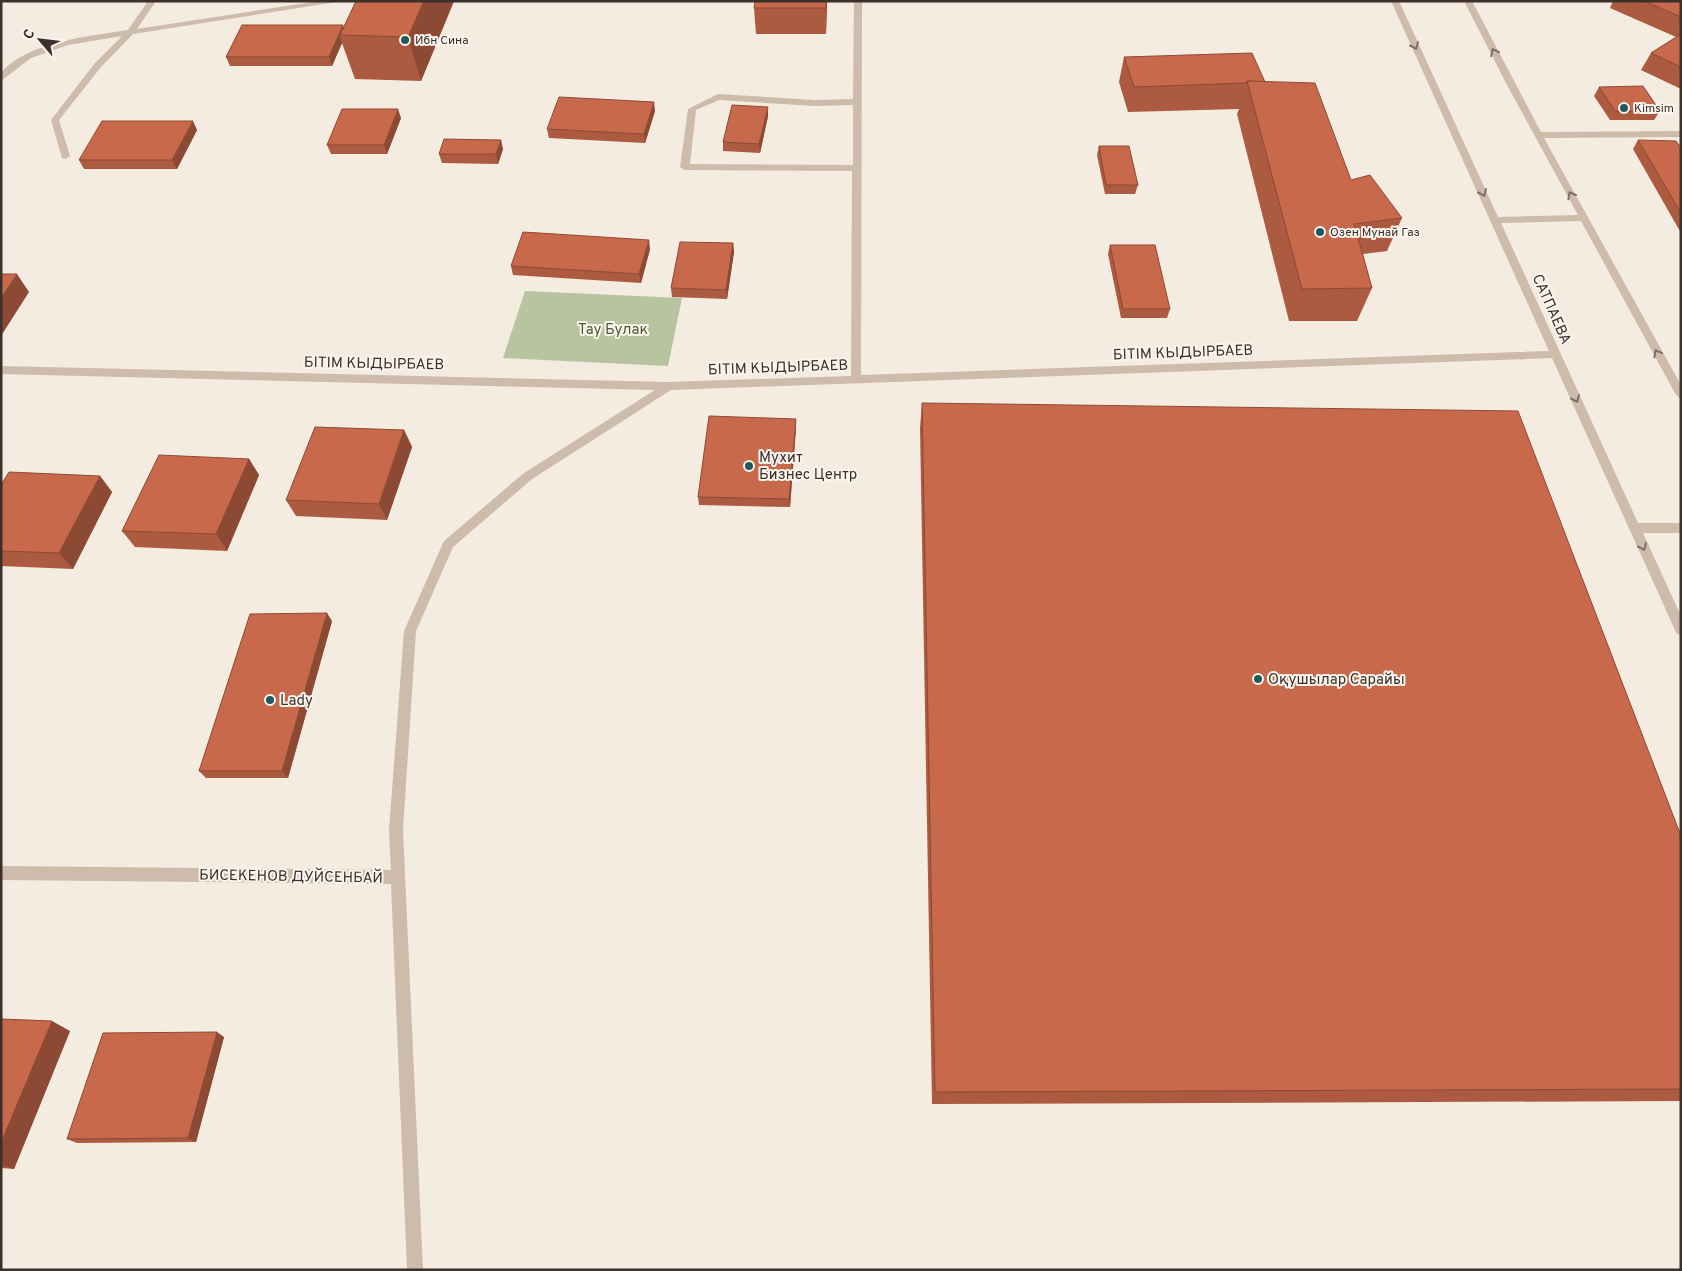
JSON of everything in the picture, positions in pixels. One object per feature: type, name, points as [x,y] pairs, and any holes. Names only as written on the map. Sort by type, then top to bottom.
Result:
[{"type":"street","points":[[65,156],[55,120],[98,65],[130,33],[152,1]]},
{"type":"street","points":[[1,78],[28,56],[66,43],[222,17],[339,1]]},
{"type":"street","points":[[856,379],[858,1]]},
{"type":"street","name":"САТПАЕВА","points":[[1395,1],[1681,630]]},
{"type":"street","points":[[1468,1],[1538,135],[1681,395]]},
{"type":"street","points":[[856,168],[685,167],[692,109],[718,97],[815,104],[857,102]]},
{"type":"street","points":[[1538,135],[1681,134]]},
{"type":"street","points":[[1495,220],[1584,218]]},
{"type":"street","name":"БIТIМ КЫДЫРБАЕВ","points":[[1,370],[669,386],[1556,354]]},
{"type":"street","points":[[398,877],[396,830],[410,631],[448,544],[528,476],[669,386]]},
{"type":"street","points":[[1635,528],[1681,528]]},
{"type":"street","name":"БИСЕКЕНОВ ДУЙСЕНБАЙ","points":[[1,873],[398,877],[415,1270]]},
{"type":"green space","name":"Тау Булак","points":[[525,291],[682,298],[668,366],[503,358]]},
{"type":"building","points":[[356,1],[424,1],[408,37],[340,35]]},
{"type":"building","points":[[755,1],[826,1],[826,8],[754,8]]},
{"type":"building","points":[[1644,1],[1681,1],[1681,17]]},
{"type":"building","points":[[242,25],[343,25],[329,57],[226,57]]},
{"type":"building","points":[[1681,34],[1681,67],[1651,53]]},
{"type":"building","points":[[1252,53],[1265,82],[1247,81],[1246,83],[1134,87],[1124,57]]},
{"type":"building","points":[[1247,81],[1315,83],[1351,180],[1370,175],[1402,218],[1354,224],[1372,288],[1302,289]]},
{"type":"building","points":[[1643,86],[1660,111],[1615,111],[1599,87]]},
{"type":"building","points":[[559,97],[654,102],[644,134],[547,129]]},
{"type":"building","points":[[732,105],[768,107],[759,144],[723,142]]},
{"type":"building","points":[[342,109],[398,109],[384,145],[327,145]]},
{"type":"building","points":[[102,121],[193,121],[172,160],[79,160]]},
{"type":"building","points":[[444,139],[501,140],[496,154],[439,154]]},
{"type":"building","points":[[1638,140],[1676,141],[1681,148],[1681,213]]},
{"type":"building","points":[[1099,146],[1129,146],[1138,185],[1106,185]]},
{"type":"building","points":[[523,232],[649,240],[639,274],[511,266]]},
{"type":"building","points":[[680,242],[733,243],[726,290],[671,288]]},
{"type":"building","points":[[1110,245],[1155,245],[1170,309],[1123,309]]},
{"type":"building","points":[[1,274],[17,274],[1,298]]},
{"type":"building","name":"Оқушылар Сарайы","points":[[922,403],[1518,411],[1681,836],[1681,1089],[935,1092]]},
{"type":"building","name":"Мухит Бизнес Центр","points":[[709,416],[796,419],[789,499],[698,497]]},
{"type":"building","points":[[315,427],[404,430],[379,504],[286,500]]},
{"type":"building","points":[[159,455],[249,459],[216,534],[122,531]]},
{"type":"building","points":[[9,472],[100,476],[59,553],[1,551],[1,485]]},
{"type":"building","name":"Lady","points":[[327,613],[282,771],[199,771],[250,614]]},
{"type":"building","points":[[1,1019],[52,1021],[1,1143]]},
{"type":"building","points":[[217,1032],[188,1138],[67,1139],[103,1033]]},
{"type":"place","name":"Ибн Сина","points":[[405,40]]},
{"type":"place","name":"Kimsim","points":[[1624,108]]},
{"type":"place","name":"Озен Мунай Газ","points":[[1320,232]]},
{"type":"place","name":"Мухит Бизнес Центр","points":[[749,466]]},
{"type":"place","name":"Оқушылар Сарайы","points":[[1258,679]]},
{"type":"place","name":"Lady","points":[[270,700]]}]
